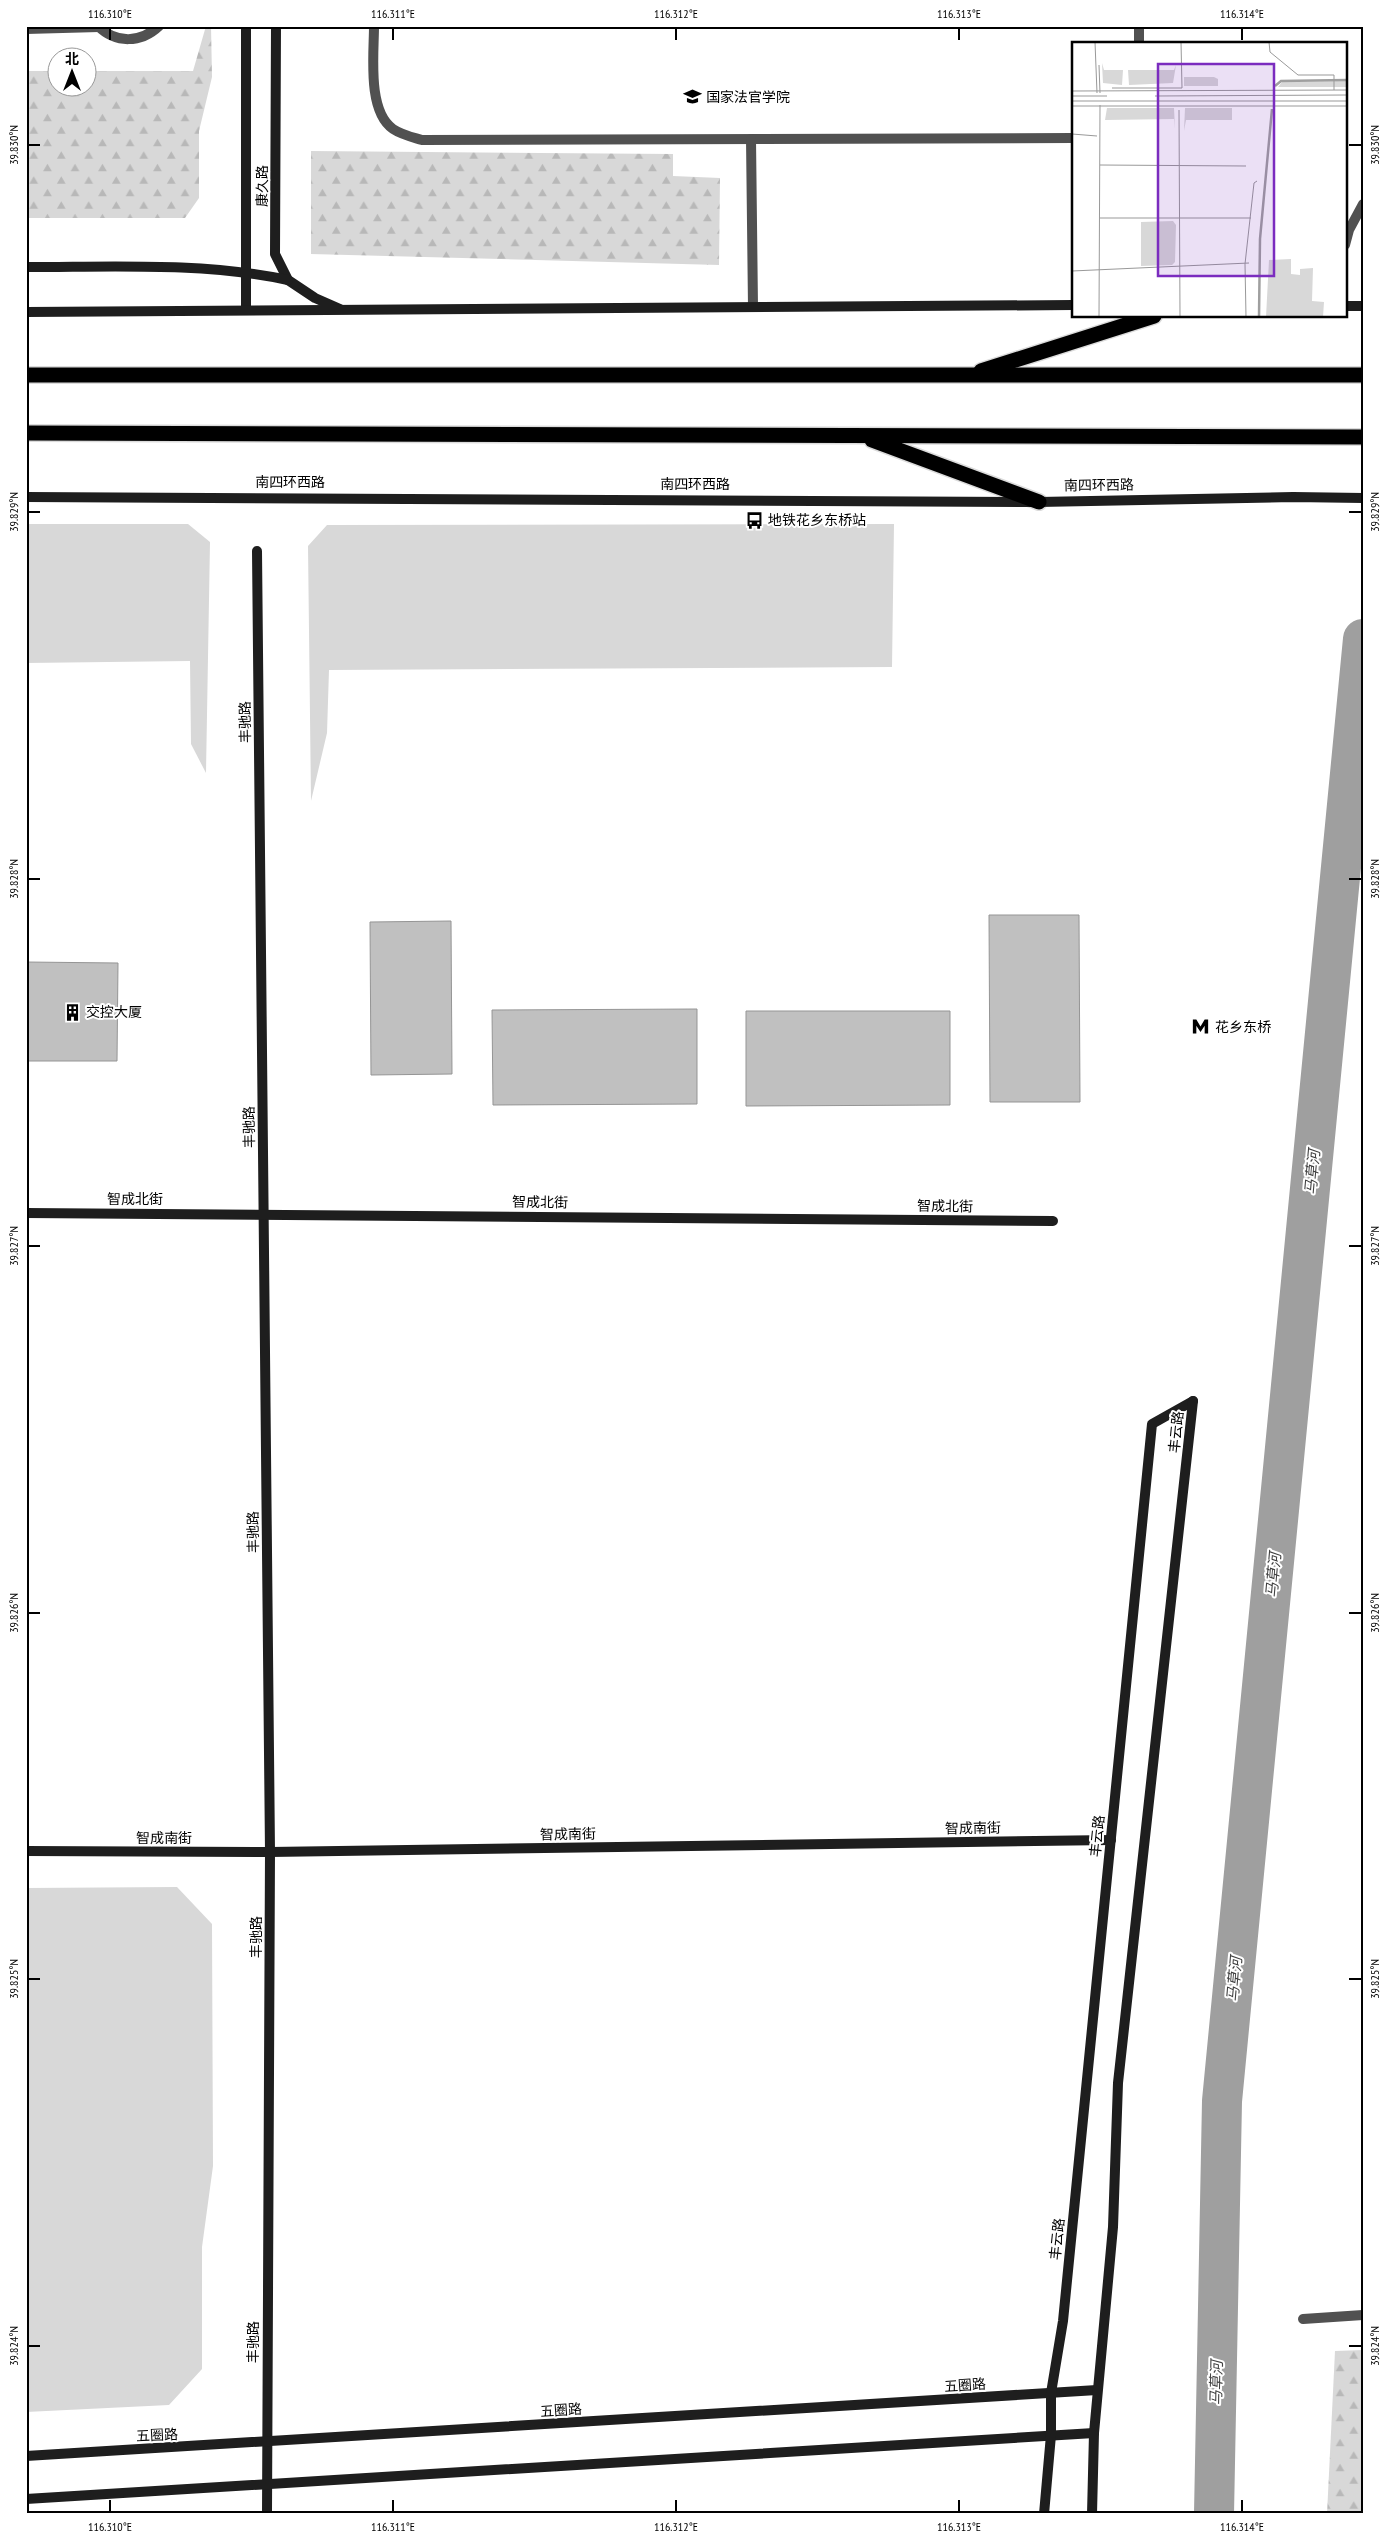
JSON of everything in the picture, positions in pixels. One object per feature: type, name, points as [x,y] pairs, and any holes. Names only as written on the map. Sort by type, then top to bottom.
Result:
[{"type":"highway","points":[[968,375],[1148,318]]},
{"type":"highway","points":[[26,375],[1363,375]]},
{"type":"highway","points":[[26,433],[1363,437]]},
{"type":"highway","points":[[861,436],[1039,502]]},
{"type":"main road","name":"康久路","points":[[246,26],[246,310]]},
{"type":"main road","name":"康久路","points":[[276,26],[275,254],[288,280],[315,298],[343,310]]},
{"type":"main road","points":[[26,267],[152,267],[246,271],[288,280]]},
{"type":"main road","points":[[26,312],[1072,305]]},
{"type":"main road","points":[[1346,306],[1363,306]]},
{"type":"main road","name":"南四环西路","points":[[26,497],[1039,502],[1293,497],[1363,498]]},
{"type":"main road","name":"丰驰路","points":[[257,551],[270,1852],[267,2514]]},
{"type":"main road","name":"智成北街","points":[[26,1213],[264,1213],[1053,1221]]},
{"type":"main road","name":"丰云路","points":[[1044,2514],[1052,2435],[1051,2393],[1063,2321],[1152,1424],[1193,1401],[1118,2083],[1112,2227],[1094,2433],[1092,2514]]},
{"type":"main road","name":"智成南街","points":[[26,1851],[270,1852],[1111,1840]]},
{"type":"main road","name":"五圈路","points":[[26,2456],[1097,2390]]},
{"type":"main road","points":[[26,2499],[1094,2433]]},
{"type":"street","points":[[26,29],[98,27],[109,35],[122,39],[135,39],[148,35],[159,26]]},
{"type":"street","points":[[374,26],[375,99],[391,128],[404,135],[422,140],[1072,138]]},
{"type":"street","points":[[1139,26],[1139,42]]},
{"type":"street","points":[[751,139],[753,307]]},
{"type":"street","points":[[1346,241],[1349,230],[1363,204]]},
{"type":"street","points":[[1303,2319],[1363,2315]]},
{"type":"green space","points":[[206,26],[211,26],[212,77],[199,131],[199,198],[185,218],[26,218],[26,71],[48,71],[48,98],[98,98],[98,71],[193,71]]},
{"type":"green space","points":[[311,151],[673,154],[673,176],[720,178],[719,265],[311,254]]},
{"type":"green space","points":[[26,524],[188,524],[210,542],[206,773],[191,744],[190,661],[26,663]]},
{"type":"green space","points":[[894,524],[892,667],[329,670],[327,733],[311,801],[308,546],[327,525]]},
{"type":"green space","points":[[177,1887],[212,1924],[213,2166],[202,2247],[202,2369],[169,2405],[26,2412],[26,1888]]},
{"type":"green space","points":[[1363,2350],[1363,2514],[1327,2514],[1335,2351]]},
{"type":"building","points":[[989,915],[1079,915],[1080,1102],[990,1102]]},
{"type":"building","points":[[451,921],[452,1074],[371,1075],[370,922]]},
{"type":"building","name":"交控大厦","points":[[26,962],[118,963],[117,1061],[26,1061]]},
{"type":"building","points":[[697,1009],[697,1104],[493,1105],[492,1010]]},
{"type":"building","points":[[746,1011],[950,1011],[950,1105],[746,1106]]},
{"type":"waterway","name":"马草河","points":[[1214,2514],[1222,2101],[1363,639]]},
{"type":"place","name":"国家法官学院","points":[[692,97]]},
{"type":"place","name":"地铁花乡东桥站","points":[[754,520]]},
{"type":"place","name":"交控大厦","points":[[72,1012]]},
{"type":"place","name":"花乡东桥","points":[[1201,1027]]}]
